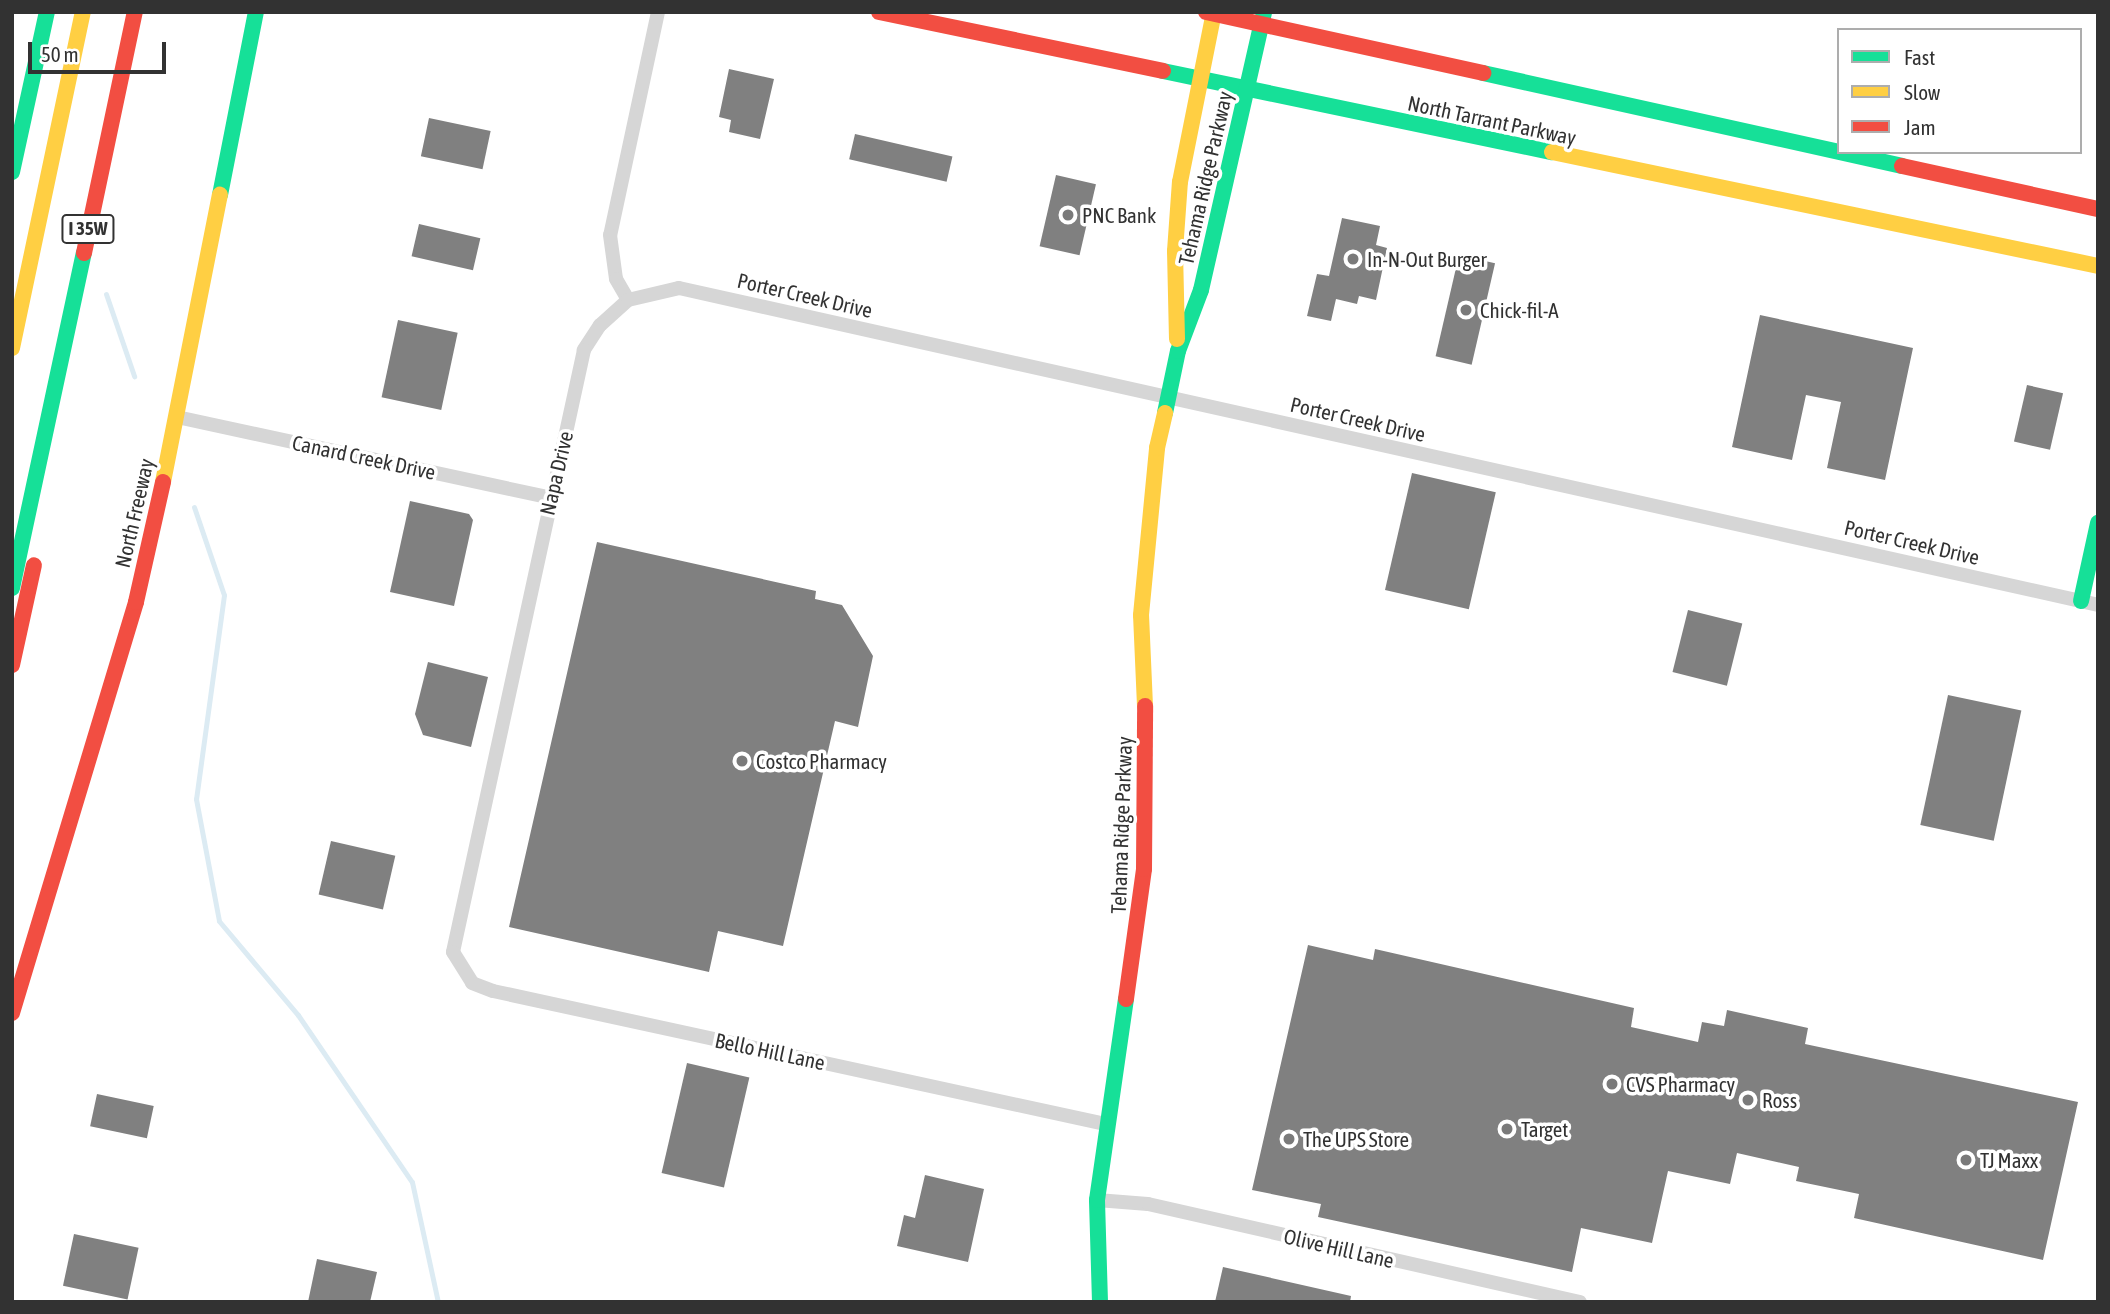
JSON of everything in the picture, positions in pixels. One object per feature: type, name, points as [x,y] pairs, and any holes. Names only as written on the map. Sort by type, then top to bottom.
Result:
[{"type":"main road","points":[[12,173],[47,12]]},
{"type":"main road","points":[[12,348],[83,12]]},
{"type":"main road","name":"I 35W","points":[[12,589],[135,12]]},
{"type":"main road","name":"North Freeway","points":[[12,1013],[132,615],[177,417],[256,12]]},
{"type":"main road","name":"North Tarrant Parkway","points":[[878,12],[1247,91],[2098,266]]},
{"type":"main road","name":"North Tarrant Parkway","points":[[1211,13],[1263,18],[1837,149]]},
{"type":"main road","name":"Tehama Ridge Parkway","points":[[1178,351],[1178,210],[1211,13]]},
{"type":"main road","name":"Tehama Ridge Parkway","points":[[1100,1302],[1097,1200],[1105,1124],[1139,924],[1144,869],[1147,743],[1141,615],[1148,520],[1167,398],[1178,351],[1201,290],[1263,18]]},
{"type":"main road","name":"North Tarrant Parkway","points":[[1858,154],[2098,209]]},
{"type":"main road","points":[[12,665],[47,507],[41,446]]},
{"type":"main road","points":[[2081,601],[2098,523]]},
{"type":"street","points":[[628,300],[616,279],[610,235],[658,12]]},
{"type":"street","name":"Porter Creek Drive","points":[[628,300],[679,288],[2098,605]]},
{"type":"street","name":"Napa Drive","points":[[453,952],[584,350],[600,324],[628,300]]},
{"type":"street","name":"Canard Creek Drive","points":[[177,417],[551,498]]},
{"type":"street","name":"Bello Hill Lane","points":[[453,952],[472,983],[493,991],[1105,1124]]},
{"type":"street","name":"Olive Hill Lane","points":[[1097,1200],[1148,1205],[1580,1302]]},
{"type":"building","points":[[729,69],[774,79],[760,139],[729,132],[731,120],[719,117]]},
{"type":"building","points":[[429,118],[491,131],[483,169],[421,156]]},
{"type":"building","points":[[855,134],[952,156],[947,182],[849,159]]},
{"type":"building","name":"PNC Bank","points":[[1056,175],[1096,184],[1080,255],[1040,246]]},
{"type":"building","name":"In-N-Out Burger","points":[[1342,218],[1380,226],[1376,245],[1387,248],[1376,300],[1359,296],[1357,304],[1336,299],[1331,321],[1307,316],[1317,274],[1329,276]]},
{"type":"building","points":[[419,224],[480,238],[473,270],[412,256]]},
{"type":"building","name":"Chick-fil-A","points":[[1459,255],[1495,263],[1472,365],[1436,356]]},
{"type":"building","points":[[1760,315],[1913,348],[1885,480],[1827,468],[1841,402],[1806,395],[1792,460],[1732,447]]},
{"type":"building","points":[[398,320],[458,333],[441,410],[382,397]]},
{"type":"building","points":[[2027,385],[2063,393],[2050,450],[2014,442]]},
{"type":"building","points":[[1412,473],[1496,492],[1469,609],[1385,590]]},
{"type":"building","points":[[410,501],[469,514],[473,520],[454,606],[390,592]]},
{"type":"building","points":[[597,542],[816,591],[815,599],[842,605],[873,656],[858,727],[835,721],[783,946],[718,931],[709,972],[509,927]]},
{"type":"building","points":[[1688,610],[1742,624],[1727,686],[1673,672]]},
{"type":"building","points":[[428,662],[488,677],[471,747],[423,735],[415,714]]},
{"type":"building","points":[[1948,695],[2021,711],[1994,841],[1920,825]]},
{"type":"building","points":[[331,841],[395,856],[383,909],[319,895]]},
{"type":"building","points":[[1308,945],[1373,960],[1375,949],[1634,1008],[1631,1027],[1698,1042],[1702,1022],[1724,1026],[1727,1010],[1808,1028],[1805,1044],[2078,1102],[2043,1260],[1854,1218],[1859,1194],[1796,1181],[1799,1167],[1737,1153],[1730,1184],[1668,1171],[1652,1243],[1581,1228],[1572,1272],[1318,1217],[1321,1204],[1252,1190]]},
{"type":"building","points":[[687,1063],[749,1077],[724,1188],[662,1173]]},
{"type":"building","points":[[97,1094],[154,1106],[147,1138],[90,1126]]},
{"type":"building","points":[[925,1175],[984,1189],[968,1262],[897,1246],[904,1215],[915,1218]]},
{"type":"building","points":[[74,1234],[139,1248],[128,1300],[63,1286]]},
{"type":"building","points":[[317,1259],[377,1272],[370,1302],[308,1302]]},
{"type":"building","points":[[1223,1267],[1351,1296],[1350,1302],[1215,1302]]},
{"type":"waterway","points":[[106,294],[134,376]]},
{"type":"waterway","points":[[194,507],[224,595],[196,799],[219,921],[298,1015],[412,1182],[438,1302]]},
{"type":"traffic: fast","points":[[12,172],[47,12]]},
{"type":"traffic: fast","points":[[220,195],[256,12]]},
{"type":"traffic: fast","points":[[1165,413],[1178,351],[1201,290],[1264,12]]},
{"type":"traffic: fast","points":[[1163,71],[1552,152]]},
{"type":"traffic: fast","points":[[1483,73],[1837,152]]},
{"type":"traffic: fast","points":[[1848,154],[1902,166]]},
{"type":"traffic: fast","points":[[12,588],[84,253]]},
{"type":"traffic: fast","points":[[2081,601],[2098,523]]},
{"type":"traffic: fast","points":[[1100,1302],[1097,1200],[1126,999]]},
{"type":"traffic: slow","points":[[12,348],[83,12]]},
{"type":"traffic: slow","points":[[1177,339],[1175,251],[1180,182],[1214,12]]},
{"type":"traffic: slow","points":[[1552,152],[2098,266]]},
{"type":"traffic: slow","points":[[163,482],[220,195]]},
{"type":"traffic: slow","points":[[1145,706],[1141,615],[1157,448],[1165,413]]},
{"type":"traffic: jam","points":[[84,253],[135,12]]},
{"type":"traffic: jam","points":[[879,12],[1163,71]]},
{"type":"traffic: jam","points":[[1206,12],[1483,73]]},
{"type":"traffic: jam","points":[[1902,166],[2098,209]]},
{"type":"traffic: jam","points":[[12,1013],[136,602],[163,482]]},
{"type":"traffic: jam","points":[[12,665],[34,565]]},
{"type":"traffic: jam","points":[[1126,999],[1144,869],[1145,706]]},
{"type":"place","name":"PNC Bank","points":[[1068,215]]},
{"type":"place","name":"In-N-Out Burger","points":[[1353,259]]},
{"type":"place","name":"Chick-fil-A","points":[[1466,310]]},
{"type":"place","name":"Costco Pharmacy","points":[[742,761]]},
{"type":"place","name":"CVS Pharmacy","points":[[1612,1084]]},
{"type":"place","name":"Ross","points":[[1748,1100]]},
{"type":"place","name":"Target","points":[[1507,1129]]},
{"type":"place","name":"The UPS Store","points":[[1289,1139]]},
{"type":"place","name":"TJ Maxx","points":[[1966,1160]]}]
